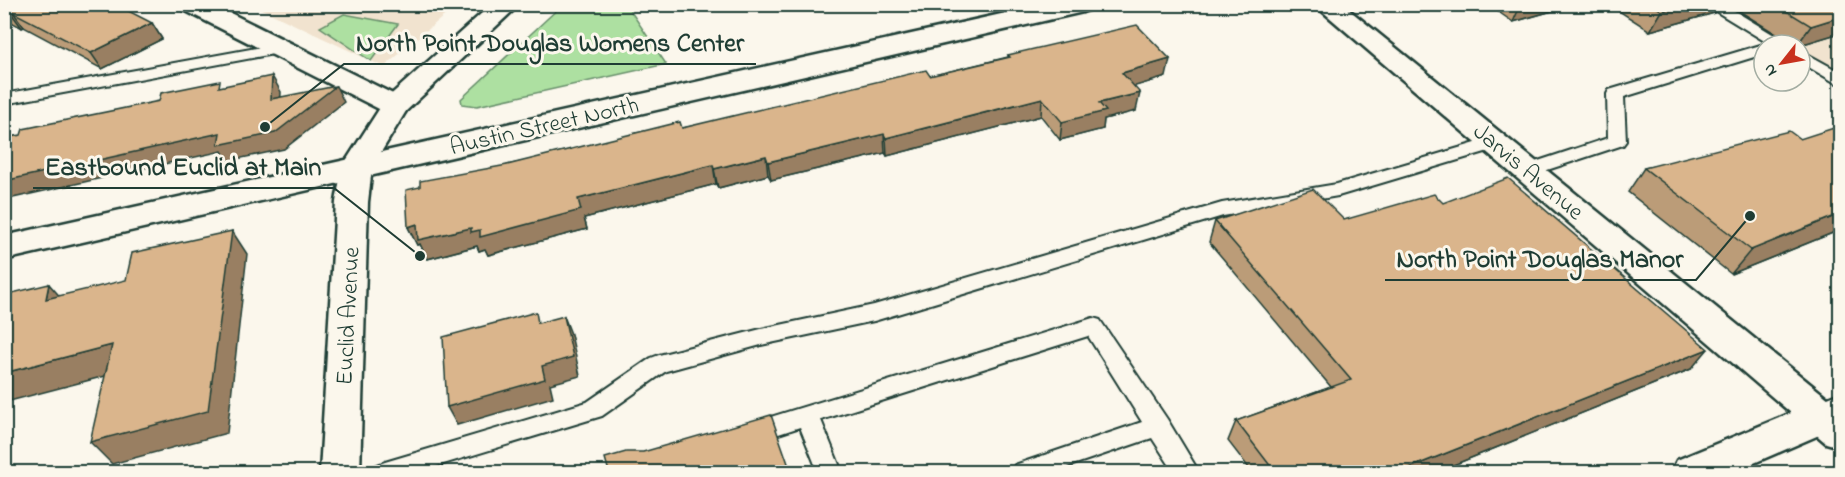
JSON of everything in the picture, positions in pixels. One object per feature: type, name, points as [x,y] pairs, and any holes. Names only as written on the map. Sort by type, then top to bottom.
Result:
[{"type":"street","points":[[190,4],[395,106]]},
{"type":"street","name":"Euclid Avenue","points":[[340,472],[352,202],[357,167],[395,106],[508,4]]},
{"type":"street","name":"Austin Street North","points":[[4,248],[1083,4]]},
{"type":"street","name":"Jarvis Avenue","points":[[1326,4],[1834,419]]},
{"type":"street","points":[[1691,472],[1834,419]]},
{"type":"lane","points":[[1711,4],[1760,33]]},
{"type":"lane","points":[[4,99],[278,49]]},
{"type":"lane","points":[[1529,170],[1617,141],[1615,93],[1752,53]]},
{"type":"lane","points":[[1812,62],[1840,78]]},
{"type":"lane","points":[[385,472],[594,409],[658,364],[760,338],[874,313],[1221,210],[1338,190],[1496,143]]},
{"type":"lane","points":[[730,439],[1093,326],[1187,472]]},
{"type":"lane","points":[[807,415],[830,472]]},
{"type":"lane","points":[[1023,472],[1159,426]]},
{"type":"shaded area","points":[[253,5],[457,5],[384,67]]},
{"type":"shaded area","points":[[1711,5],[1840,5],[1840,79],[1812,62],[1812,33],[1761,33]]},
{"type":"green space","points":[[562,5],[624,5],[628,7],[666,64],[477,106],[462,104],[461,99]]},
{"type":"green space","points":[[344,14],[398,24],[371,61],[320,27]]},
{"type":"building","points":[[4,4],[115,4],[152,23],[91,53],[11,13],[4,9]]},
{"type":"building","points":[[1652,4],[1684,4],[1662,11]]},
{"type":"building","points":[[1775,4],[1840,4],[1840,17],[1811,26]]},
{"type":"building","points":[[1137,25],[1170,59],[1122,73],[1140,93],[1099,103],[1106,111],[1062,122],[1042,98],[886,138],[884,134],[768,162],[766,156],[714,169],[713,165],[578,199],[581,210],[480,237],[480,230],[471,232],[471,228],[418,240],[417,224],[408,227],[406,190],[420,187],[420,181],[507,165],[680,122],[682,128],[926,70],[930,76]]},
{"type":"building","points":[[272,76],[271,99],[336,86],[275,133],[218,145],[220,133],[4,181],[4,138],[21,135],[23,129],[159,101],[161,93],[220,81],[219,87]]},
{"type":"building","points":[[1840,126],[1840,214],[1751,250],[1644,168],[1789,131],[1800,139]]},
{"type":"building","points":[[1508,178],[1708,349],[1399,472],[1275,472],[1236,421],[1351,380],[1215,221],[1313,189],[1344,220],[1434,194],[1443,203]]},
{"type":"building","points":[[232,231],[208,411],[90,442],[112,345],[4,373],[4,295],[49,284],[46,299],[126,280],[132,253]]},
{"type":"building","points":[[536,312],[538,323],[564,316],[573,357],[542,366],[545,379],[447,407],[443,337]]},
{"type":"building","points":[[771,415],[791,472],[609,472],[605,458],[626,452],[643,452]]},
{"type":"place","name":"North Point Douglas Womens Center","points":[[265,127]]},
{"type":"place","name":"North Point Douglas Manor","points":[[1750,216]]},
{"type":"place","name":"Eastbound Euclid at Main","points":[[420,256]]}]
